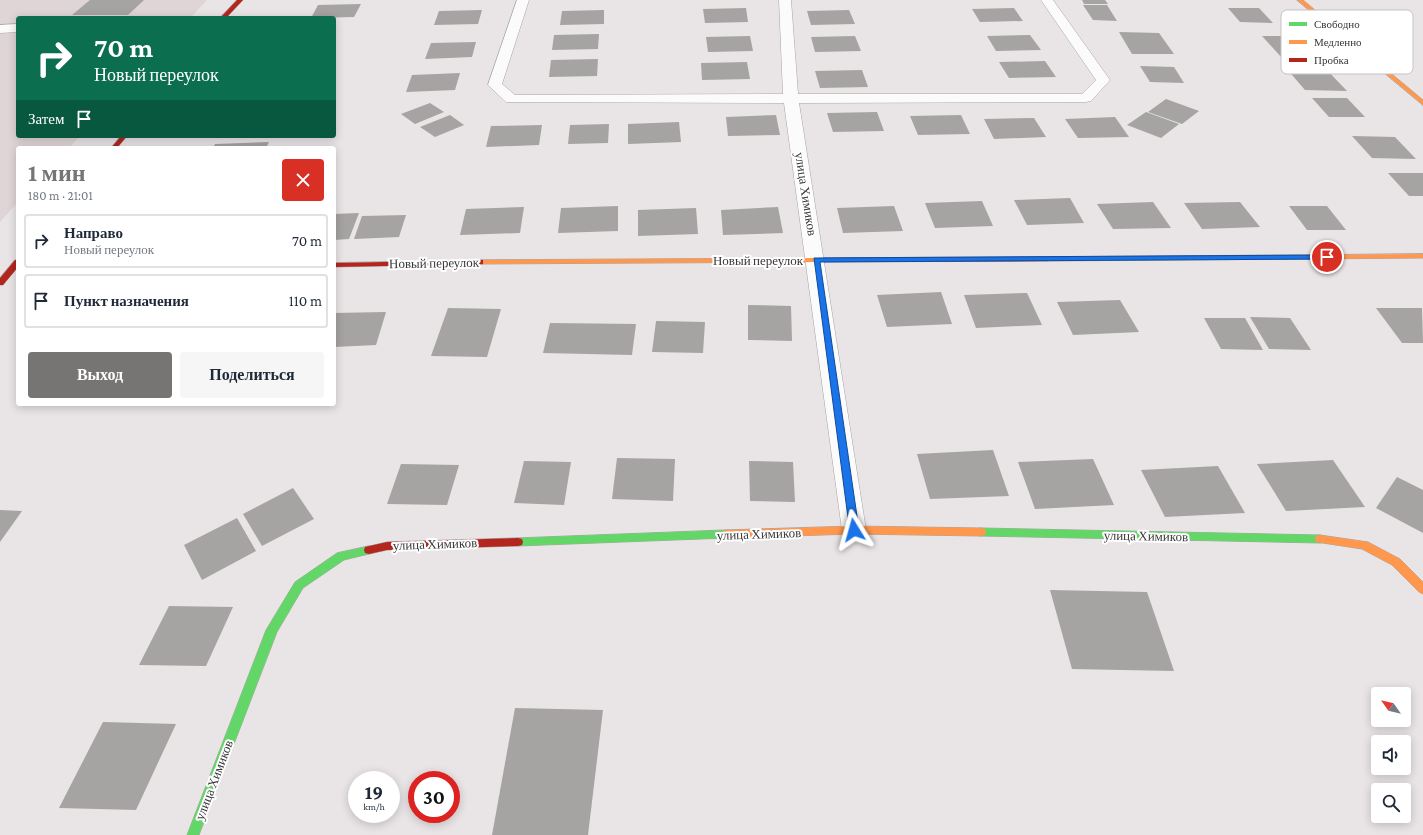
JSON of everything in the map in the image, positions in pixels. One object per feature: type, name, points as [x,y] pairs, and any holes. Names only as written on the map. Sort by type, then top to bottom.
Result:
[{"type":"street","points":[[225,16],[240,0]]},
{"type":"street","points":[[523,0],[495,85],[511,98],[1086,98],[1103,80],[1047,0]]},
{"type":"street","name":"улица Химиков","points":[[785,0],[791,98],[816,260],[854,530]]},
{"type":"street","points":[[1300,0],[1312,10]]},
{"type":"street","points":[[1389,74],[1423,102]]},
{"type":"street","points":[[116,146],[122,138]]},
{"type":"street","name":"Новый переулок","points":[[336,265],[402,263],[1423,256]]},
{"type":"street","points":[[8,279],[16,265]]},
{"type":"street","name":"улица Химиков","points":[[193,835],[272,630],[299,585],[341,556],[387,546],[854,530],[1324,539],[1364,545],[1396,562],[1423,589]]},
{"type":"lane","points":[[0,29],[16,28]]},
{"type":"shaded area","points":[[0,0],[207,0],[192,16],[16,16],[16,138],[78,138],[71,146],[16,146],[16,204],[0,222]]},
{"type":"building","points":[[90,0],[144,0],[128,15],[72,15]]},
{"type":"building","points":[[1082,0],[1105,0],[1108,4],[1084,4]]},
{"type":"building","points":[[361,4],[354,17],[336,17],[336,16],[312,16],[318,5]]},
{"type":"building","points":[[1083,5],[1107,5],[1117,21],[1093,20]]},
{"type":"building","points":[[746,8],[748,22],[705,23],[703,9]]},
{"type":"building","points":[[1014,8],[1023,21],[980,22],[972,9]]},
{"type":"building","points":[[1228,8],[1259,8],[1273,23],[1240,22]]},
{"type":"building","points":[[482,10],[478,24],[434,25],[439,11]]},
{"type":"building","points":[[604,10],[604,24],[560,25],[562,11]]},
{"type":"building","points":[[849,10],[855,24],[811,25],[807,11]]},
{"type":"building","points":[[1119,32],[1159,33],[1174,54],[1132,54]]},
{"type":"building","points":[[599,34],[598,49],[552,50],[554,35]]},
{"type":"building","points":[[1030,35],[1041,50],[996,51],[987,36]]},
{"type":"building","points":[[750,36],[753,51],[708,52],[706,37]]},
{"type":"building","points":[[855,36],[861,51],[815,52],[811,37]]},
{"type":"building","points":[[1262,36],[1281,36],[1281,57]]},
{"type":"building","points":[[476,42],[472,57],[425,59],[431,43]]},
{"type":"building","points":[[598,59],[597,76],[549,77],[551,60]]},
{"type":"building","points":[[1045,61],[1056,77],[1009,78],[999,62]]},
{"type":"building","points":[[747,62],[750,79],[702,80],[701,63]]},
{"type":"building","points":[[1140,66],[1174,67],[1184,83],[1150,82]]},
{"type":"building","points":[[862,70],[868,87],[820,88],[815,71]]},
{"type":"building","points":[[460,73],[455,90],[406,92],[412,75]]},
{"type":"building","points":[[1291,74],[1331,74],[1347,91],[1305,90]]},
{"type":"building","points":[[1312,98],[1347,98],[1365,117],[1329,117]]},
{"type":"building","points":[[1166,99],[1199,111],[1182,124],[1148,112]]},
{"type":"building","points":[[430,103],[444,112],[415,124],[401,114]]},
{"type":"building","points":[[877,112],[884,131],[833,132],[827,113]]},
{"type":"building","points":[[1146,112],[1179,124],[1161,138],[1127,125]]},
{"type":"building","points":[[450,115],[464,125],[435,137],[420,127]]},
{"type":"building","points":[[776,115],[780,135],[728,136],[726,117]]},
{"type":"building","points":[[961,115],[970,134],[918,135],[910,116]]},
{"type":"building","points":[[1115,117],[1129,137],[1078,138],[1065,119]]},
{"type":"building","points":[[1034,118],[1046,137],[994,139],[984,119]]},
{"type":"building","points":[[679,122],[681,142],[628,144],[628,124]]},
{"type":"building","points":[[609,124],[608,143],[568,144],[570,125]]},
{"type":"building","points":[[542,125],[539,145],[486,147],[491,126]]},
{"type":"building","points":[[1352,136],[1395,137],[1416,159],[1372,158]]},
{"type":"building","points":[[269,142],[267,146],[214,146],[215,144]]},
{"type":"building","points":[[1388,173],[1423,173],[1423,196],[1409,196]]},
{"type":"building","points":[[1070,198],[1084,223],[1027,225],[1014,200]]},
{"type":"building","points":[[982,201],[993,226],[935,228],[925,203]]},
{"type":"building","points":[[1153,202],[1171,228],[1113,229],[1097,204]]},
{"type":"building","points":[[1240,202],[1260,227],[1202,229],[1184,203]]},
{"type":"building","points":[[618,206],[618,231],[558,233],[561,208]]},
{"type":"building","points":[[894,206],[903,231],[843,233],[837,208]]},
{"type":"building","points":[[1289,206],[1327,206],[1346,230],[1307,230]]},
{"type":"building","points":[[524,207],[520,233],[460,235],[466,209]]},
{"type":"building","points":[[778,207],[783,233],[723,235],[721,210]]},
{"type":"building","points":[[696,208],[698,234],[638,236],[638,210]]},
{"type":"building","points":[[359,213],[349,239],[336,240],[336,214]]},
{"type":"building","points":[[406,215],[399,237],[354,239],[362,216]]},
{"type":"building","points":[[941,292],[952,324],[887,327],[877,295]]},
{"type":"building","points":[[1027,293],[1042,325],[976,328],[964,295]]},
{"type":"building","points":[[1120,300],[1139,332],[1073,335],[1057,302]]},
{"type":"building","points":[[748,305],[791,306],[792,341],[748,340]]},
{"type":"building","points":[[448,308],[501,309],[487,357],[431,356]]},
{"type":"building","points":[[1376,308],[1422,308],[1423,343],[1402,343]]},
{"type":"building","points":[[386,312],[376,345],[336,347],[336,313]]},
{"type":"building","points":[[1250,317],[1290,318],[1311,350],[1269,349]]},
{"type":"building","points":[[1204,318],[1245,318],[1263,350],[1221,349]]},
{"type":"building","points":[[656,321],[705,322],[703,353],[652,352]]},
{"type":"building","points":[[550,323],[636,324],[632,355],[543,353]]},
{"type":"building","points":[[993,450],[1009,496],[930,499],[917,454]]},
{"type":"building","points":[[617,458],[675,459],[673,501],[612,499]]},
{"type":"building","points":[[1093,459],[1114,505],[1035,509],[1018,462]]},
{"type":"building","points":[[1333,460],[1365,507],[1286,511],[1257,464]]},
{"type":"building","points":[[524,461],[571,462],[564,505],[514,503]]},
{"type":"building","points":[[749,461],[793,462],[795,502],[750,501]]},
{"type":"building","points":[[401,464],[459,465],[447,505],[387,504]]},
{"type":"building","points":[[1218,466],[1245,513],[1165,517],[1141,470]]},
{"type":"building","points":[[1397,477],[1423,490],[1423,533],[1376,508]]},
{"type":"building","points":[[293,488],[314,519],[262,546],[243,514]]},
{"type":"building","points":[[0,510],[22,511],[0,542]]},
{"type":"building","points":[[237,518],[256,551],[202,580],[184,545]]},
{"type":"building","points":[[1050,590],[1147,592],[1174,671],[1072,669]]},
{"type":"building","points":[[169,606],[233,607],[206,666],[139,665]]},
{"type":"building","points":[[515,708],[603,710],[588,835],[492,835]]},
{"type":"building","points":[[103,722],[176,724],[136,810],[59,808]]},
{"type":"traffic: fast","points":[[1045,259],[1307,257]]},
{"type":"traffic: fast","points":[[981,532],[1320,539]]},
{"type":"traffic: fast","points":[[518,542],[727,534]]},
{"type":"traffic: fast","points":[[193,835],[272,630],[299,585],[341,556],[369,550]]},
{"type":"traffic: slow","points":[[1300,0],[1312,10]]},
{"type":"traffic: slow","points":[[1388,74],[1423,103]]},
{"type":"traffic: slow","points":[[1307,257],[1423,256]]},
{"type":"traffic: slow","points":[[480,262],[823,260]]},
{"type":"traffic: slow","points":[[727,534],[854,530],[981,532]]},
{"type":"traffic: slow","points":[[1320,539],[1364,545],[1396,562],[1423,589]]},
{"type":"traffic: jam","points":[[225,16],[240,0]]},
{"type":"traffic: jam","points":[[116,146],[122,138]]},
{"type":"traffic: jam","points":[[823,260],[1045,259]]},
{"type":"traffic: jam","points":[[336,265],[480,262]]},
{"type":"traffic: jam","points":[[0,283],[16,264]]},
{"type":"traffic: jam","points":[[369,550],[387,546],[518,542]]},
{"type":"route","points":[[854,530],[816,260],[1327,257]]}]
